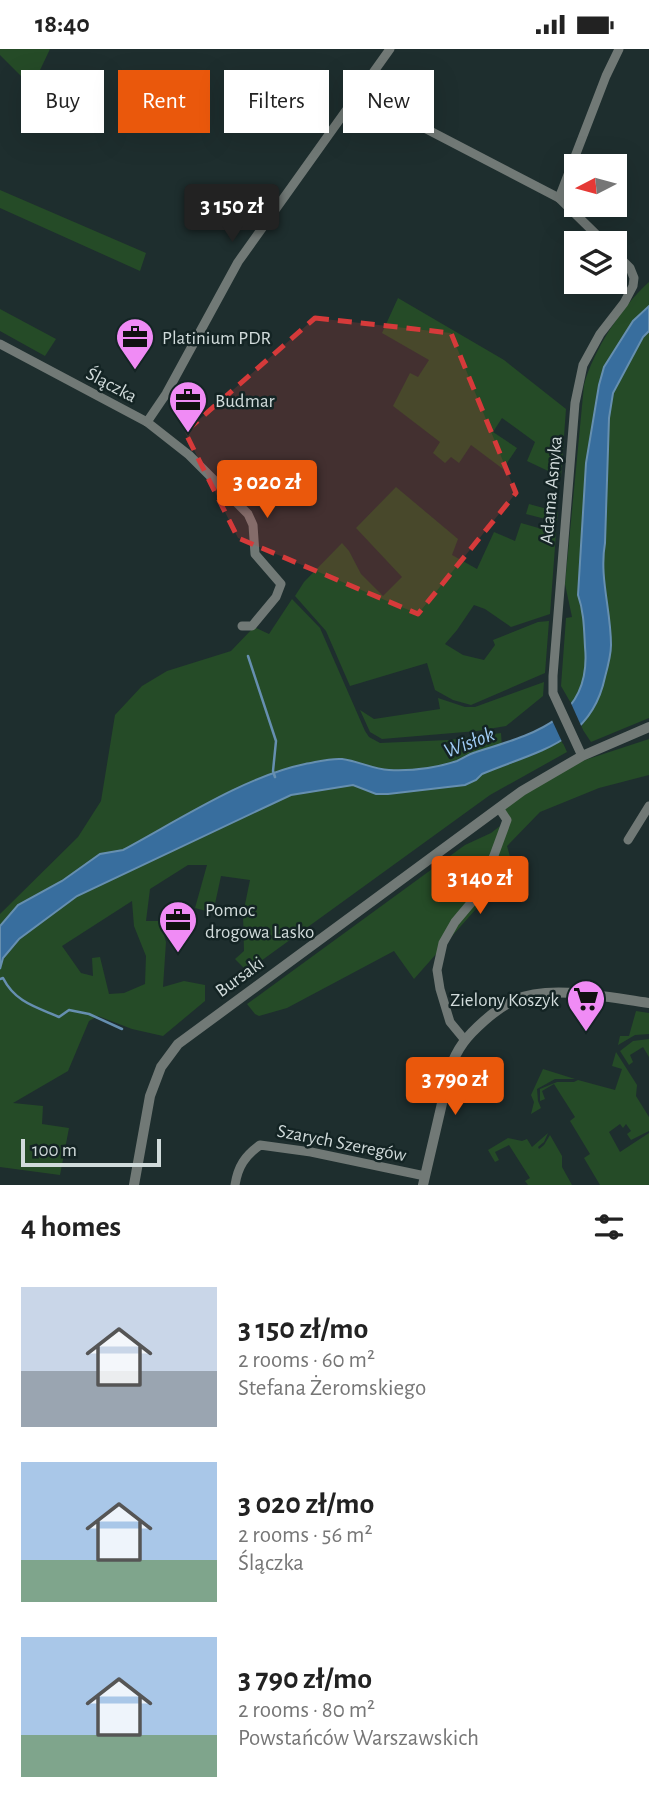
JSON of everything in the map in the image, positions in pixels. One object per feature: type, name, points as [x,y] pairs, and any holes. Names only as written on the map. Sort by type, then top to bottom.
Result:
[{"type":"street","points":[[374,70],[390,49]]},
{"type":"street","points":[[559,198],[619,49]]},
{"type":"street","points":[[147,422],[166,394],[238,262],[343,112]]},
{"type":"street","points":[[433,133],[559,198],[593,231]]},
{"type":"street","name":"Adama Asnyka","points":[[580,752],[553,693],[552,675],[575,403],[583,365],[600,334],[624,303],[633,286],[634,278],[627,265]]},
{"type":"street","name":"Ślączka","points":[[0,344],[147,422],[189,455],[248,514],[253,524],[255,554],[281,584],[276,597],[252,626],[242,626]]},
{"type":"street","name":"Bursaki","points":[[134,1185],[150,1095],[161,1067],[178,1044],[532,784],[580,752],[649,727]]},
{"type":"street","points":[[628,840],[649,806]]},
{"type":"street","points":[[464,1039],[447,1015],[438,970],[443,943],[455,922],[476,897],[489,869],[507,820],[499,808]]},
{"type":"street","points":[[424,1180],[450,1069],[464,1039],[499,1009],[515,999],[533,994],[571,994],[649,1003]]},
{"type":"street","name":"Szarych Szeregów","points":[[236,1185],[244,1157],[260,1145],[311,1153],[424,1180]]},
{"type":"highlighted area","points":[[315,318],[451,333],[516,493],[418,614],[238,538],[185,432]]},
{"type":"green space","points":[[0,49],[50,49],[40,70],[21,70],[21,76],[0,55]]},
{"type":"green space","points":[[0,190],[146,253],[140,271],[0,208]]},
{"type":"green space","points":[[649,282],[649,306],[633,321],[614,351],[604,367],[599,385],[586,463],[578,595],[586,636],[586,666],[579,694],[572,705],[561,686],[566,618],[572,617],[565,584],[584,385],[594,358],[610,330],[629,303]]},
{"type":"green space","points":[[398,298],[504,360],[566,409],[561,477],[527,461],[535,442],[502,418],[493,432],[517,448],[503,469],[471,445],[459,463],[451,457],[445,463],[433,453],[440,442],[393,406],[410,373],[418,377],[429,360],[382,333]]},
{"type":"green space","points":[[0,309],[56,339],[45,356],[0,331]]},
{"type":"green space","points":[[649,331],[649,718],[591,742],[581,727],[596,705],[611,645],[602,559],[605,543],[609,418],[613,393],[643,337]]},
{"type":"green space","points":[[396,487],[458,539],[452,555],[477,569],[494,532],[515,541],[521,523],[556,533],[550,614],[511,627],[485,609],[474,605],[445,644],[463,655],[484,660],[495,645],[493,640],[538,622],[549,621],[545,673],[471,705],[453,700],[435,690],[427,663],[350,686],[326,631],[295,596],[304,582],[342,543],[361,574],[383,596],[402,577],[356,528]]},
{"type":"green space","points":[[529,504],[558,512],[557,522],[526,514]]},
{"type":"green space","points":[[292,599],[320,628],[365,731],[369,737],[380,743],[449,740],[501,733],[502,748],[476,780],[482,774],[536,754],[562,741],[567,752],[490,795],[247,971],[235,959],[244,951],[243,914],[250,880],[221,876],[213,913],[195,908],[207,865],[188,865],[150,889],[146,921],[160,921],[166,942],[163,987],[184,981],[205,985],[205,1001],[163,1036],[132,1029],[98,1016],[89,1021],[68,1071],[13,1103],[43,1106],[42,1124],[69,1128],[60,1175],[0,1167],[0,914],[78,837],[101,801],[115,715],[142,686],[167,671],[231,651],[254,627],[269,634]],"holes":[[[132,901],[134,926],[146,956],[145,984],[124,993],[109,994],[100,957],[92,958],[93,976],[81,973],[62,946]]]},
{"type":"green space","points":[[544,682],[543,696],[506,726],[477,731],[382,739],[370,732],[360,710],[374,719],[440,709],[438,698],[465,707],[475,707]]},
{"type":"green space","points":[[649,739],[649,775],[599,788],[540,812],[507,846],[513,867],[414,979],[394,951],[287,1008],[259,1016],[247,1004],[465,845],[491,833],[504,823],[499,808],[579,762]]},
{"type":"green space","points":[[636,1011],[649,1013],[649,1034],[635,1035],[618,1045],[620,1036],[629,1036]]},
{"type":"green space","points":[[649,1039],[649,1057],[643,1047],[630,1055],[633,1062],[629,1065],[620,1051],[633,1041]]},
{"type":"green space","points":[[616,1052],[637,1085],[636,1096],[649,1117],[649,1131],[631,1140],[627,1134],[631,1131],[626,1124],[623,1128],[620,1124],[609,1132],[620,1152],[649,1133],[649,1185],[600,1185],[584,1158],[590,1154],[570,1121],[575,1117],[554,1084],[542,1091],[545,1099],[540,1101],[540,1089],[557,1082],[578,1080],[615,1090],[622,1069],[612,1066]]},
{"type":"green space","points":[[543,1069],[575,1079],[555,1079],[537,1089],[541,1108],[531,1114],[534,1102],[531,1095]]},
{"type":"green space","points":[[548,1133],[538,1147],[539,1149],[544,1145],[550,1135],[562,1156],[562,1167],[572,1185],[528,1185],[525,1181],[530,1178],[509,1145],[495,1152],[499,1160],[495,1162],[488,1150],[508,1138],[522,1141],[527,1139],[532,1147]]},
{"type":"water","points":[[649,306],[649,331],[643,337],[613,393],[609,418],[603,568],[610,657],[598,699],[574,731],[541,751],[482,774],[465,785],[376,794],[353,785],[291,795],[77,896],[19,939],[3,958],[0,969],[0,926],[18,905],[62,881],[100,854],[123,850],[259,778],[305,764],[333,759],[389,770],[440,765],[537,730],[569,708],[579,692],[585,672],[583,621],[578,595],[586,463],[599,385],[604,367],[614,351],[633,321]]},
{"type":"pier","points":[[570,701],[583,730],[563,744],[551,718]]},
{"type":"waterway","points":[[248,656],[276,741],[273,771],[275,777]]},
{"type":"waterway","points":[[0,979],[3,978],[14,993],[27,1003],[59,1017],[69,1010],[89,1014],[122,1029]]},
{"type":"place","name":"Platinium PDR","points":[[135,371]]},
{"type":"place","name":"Budmar","points":[[188,434]]},
{"type":"place","name":"Pomoc drogowa Lasko","points":[[178,954]]},
{"type":"place","name":"Zielony Koszyk","points":[[586,1033]]},
{"type":"water label","name":"Wisłok","points":[[469,742]]}]
